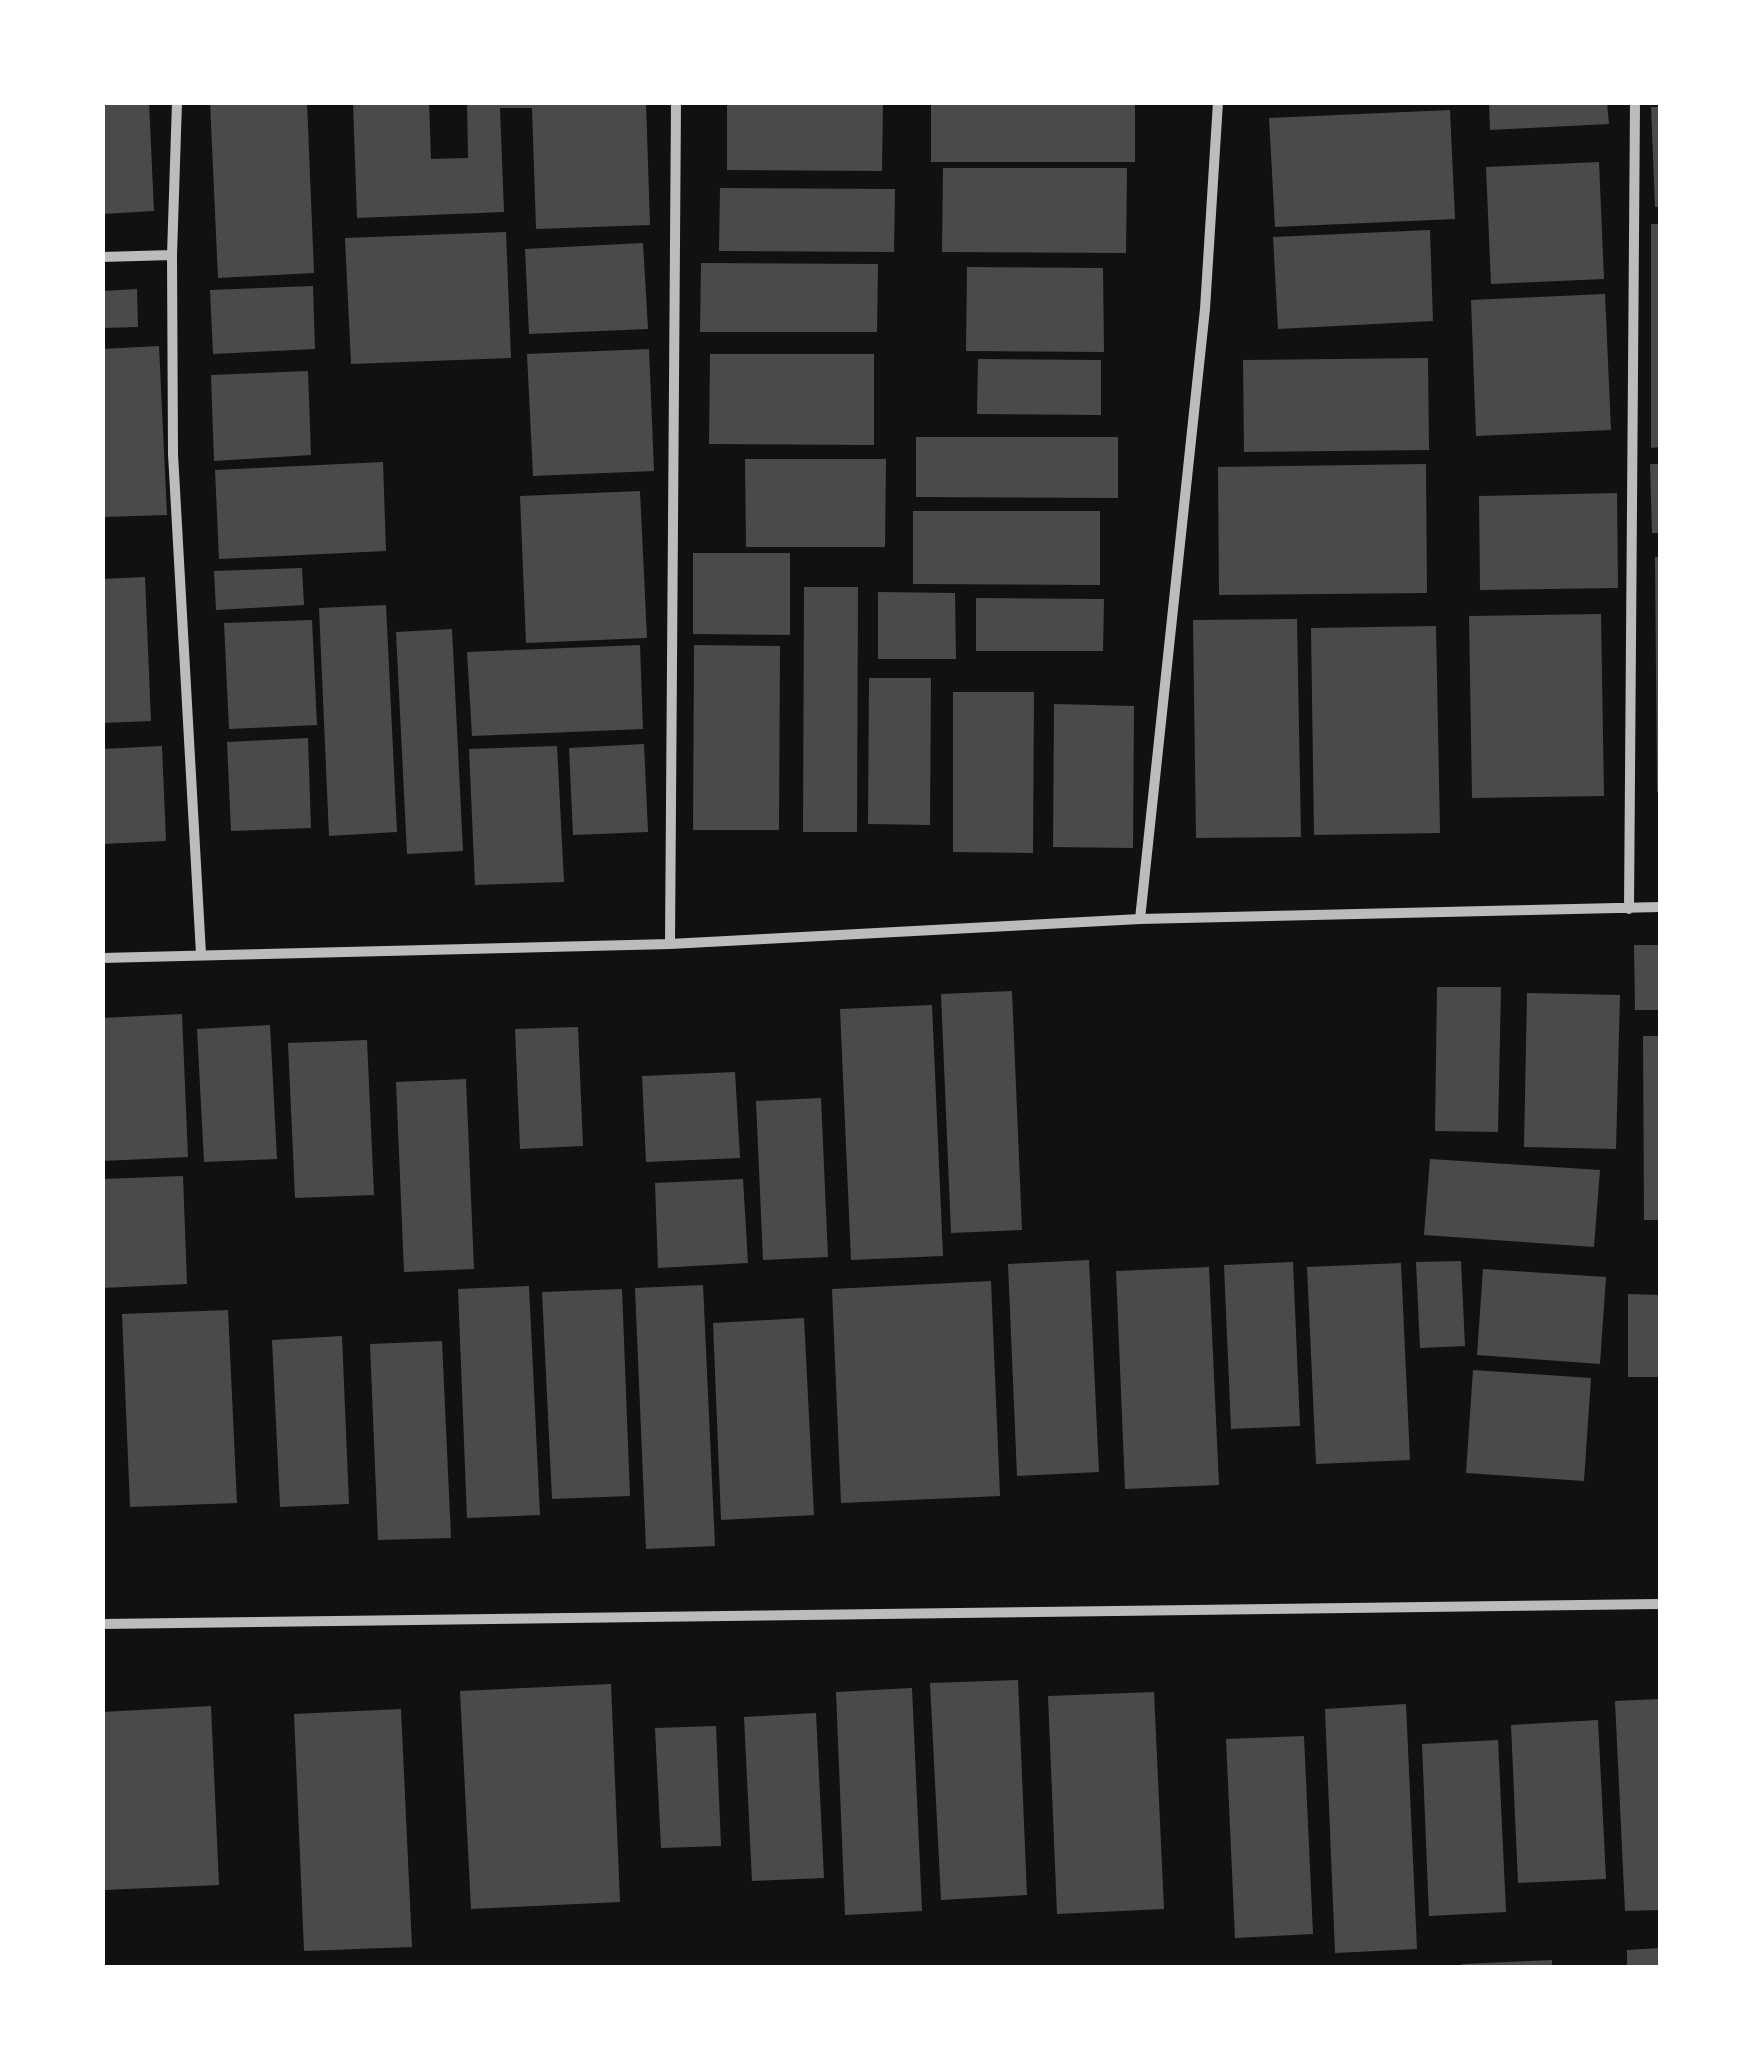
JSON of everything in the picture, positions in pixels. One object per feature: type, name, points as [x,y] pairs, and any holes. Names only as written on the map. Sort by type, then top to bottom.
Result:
[{"type":"street","points":[[177,102],[172,256],[173,454],[202,954]]},
{"type":"street","points":[[670,944],[676,102]]},
{"type":"street","points":[[1140,919],[1205,309],[1218,102]]},
{"type":"street","points":[[1629,908],[1634,102]]},
{"type":"street","points":[[102,257],[172,256]]},
{"type":"street","points":[[102,958],[670,944],[1140,919],[1660,907]]},
{"type":"street","points":[[102,1624],[1660,1604]]},
{"type":"building","points":[[102,102],[149,102],[154,211],[102,214]]},
{"type":"building","points":[[210,102],[307,102],[314,273],[218,278]]},
{"type":"building","points":[[353,102],[429,102],[431,159],[468,158],[467,102],[646,102],[650,225],[536,229],[532,108],[500,108],[504,212],[357,218]]},
{"type":"building","points":[[727,102],[883,102],[882,171],[727,170]]},
{"type":"building","points":[[931,102],[1135,102],[1135,162],[931,162]]},
{"type":"building","points":[[1489,102],[1607,102],[1609,124],[1490,130]]},
{"type":"building","points":[[1651,107],[1660,107],[1660,207],[1655,207]]},
{"type":"building","points":[[1450,110],[1455,219],[1275,227],[1269,118]]},
{"type":"building","points":[[1599,162],[1604,279],[1491,284],[1486,167]]},
{"type":"building","points":[[943,168],[1127,168],[1126,253],[942,252]]},
{"type":"building","points":[[720,188],[895,189],[894,252],[719,251]]},
{"type":"building","points":[[1651,224],[1660,224],[1660,447],[1651,448]]},
{"type":"building","points":[[1430,230],[1433,321],[1278,329],[1273,237]]},
{"type":"building","points":[[506,232],[511,358],[351,364],[345,238]]},
{"type":"building","points":[[643,243],[648,329],[529,334],[525,249]]},
{"type":"building","points":[[701,263],[878,264],[877,332],[700,332]]},
{"type":"building","points":[[967,267],[1103,268],[1104,352],[966,351]]},
{"type":"building","points":[[313,286],[315,349],[213,354],[210,290]]},
{"type":"building","points":[[137,289],[138,327],[102,328],[102,291]]},
{"type":"building","points":[[1605,294],[1611,430],[1476,436],[1471,300]]},
{"type":"building","points":[[159,346],[167,515],[102,517],[102,349]]},
{"type":"building","points":[[649,349],[654,471],[533,476],[527,354]]},
{"type":"building","points":[[710,354],[874,354],[874,445],[709,444]]},
{"type":"building","points":[[1428,358],[1429,450],[1244,452],[1243,360]]},
{"type":"building","points":[[978,359],[1101,360],[1101,415],[977,414]]},
{"type":"building","points":[[308,371],[311,455],[214,461],[211,375]]},
{"type":"building","points":[[916,437],[1118,437],[1118,498],[916,497]]},
{"type":"building","points":[[745,459],[886,459],[885,547],[746,547]]},
{"type":"building","points":[[383,462],[386,551],[219,559],[215,470]]},
{"type":"building","points":[[1426,464],[1427,593],[1219,595],[1218,467]]},
{"type":"building","points":[[1650,464],[1660,464],[1660,533],[1652,533]]},
{"type":"building","points":[[640,491],[647,638],[526,643],[520,496]]},
{"type":"building","points":[[1617,493],[1618,588],[1480,590],[1479,496]]},
{"type":"building","points":[[913,511],[1100,511],[1100,585],[913,584]]},
{"type":"building","points":[[693,553],[790,553],[790,635],[693,634]]},
{"type":"building","points":[[1655,557],[1660,557],[1660,792],[1657,792]]},
{"type":"building","points":[[302,568],[304,605],[216,610],[214,571]]},
{"type":"building","points":[[145,577],[151,721],[102,723],[102,579]]},
{"type":"building","points":[[804,587],[858,587],[857,832],[803,832]]},
{"type":"building","points":[[878,592],[955,593],[956,659],[878,659]]},
{"type":"building","points":[[976,598],[1104,599],[1103,651],[976,651]]},
{"type":"building","points":[[386,605],[397,832],[329,836],[319,608]]},
{"type":"building","points":[[1601,614],[1604,796],[1472,798],[1469,616]]},
{"type":"building","points":[[1297,619],[1301,837],[1196,838],[1193,620]]},
{"type":"building","points":[[312,620],[317,725],[229,729],[224,623]]},
{"type":"building","points":[[1436,626],[1440,833],[1314,835],[1311,628]]},
{"type":"building","points":[[452,629],[463,851],[407,854],[396,632]]},
{"type":"building","points":[[640,645],[643,729],[472,736],[467,652]]},
{"type":"building","points":[[694,645],[780,646],[779,830],[693,830]]},
{"type":"building","points":[[869,678],[931,678],[930,825],[868,824]]},
{"type":"building","points":[[953,692],[1034,692],[1033,853],[953,852]]},
{"type":"building","points":[[1054,704],[1134,706],[1133,848],[1053,847]]},
{"type":"building","points":[[308,738],[311,828],[231,831],[227,742]]},
{"type":"building","points":[[644,744],[648,832],[573,835],[569,748]]},
{"type":"building","points":[[162,746],[166,841],[102,844],[102,749]]},
{"type":"building","points":[[557,746],[564,882],[475,885],[469,749]]},
{"type":"building","points":[[1634,945],[1660,945],[1660,1010],[1635,1010]]},
{"type":"building","points":[[1437,987],[1501,987],[1498,1132],[1435,1131]]},
{"type":"building","points":[[1012,991],[1022,1230],[951,1233],[941,994]]},
{"type":"building","points":[[1527,993],[1620,995],[1616,1149],[1524,1147]]},
{"type":"building","points":[[932,1005],[943,1256],[851,1260],[840,1009]]},
{"type":"building","points":[[182,1014],[188,1157],[102,1161],[102,1018]]},
{"type":"building","points":[[270,1025],[277,1159],[204,1162],[197,1029]]},
{"type":"building","points":[[578,1027],[583,1146],[520,1149],[515,1029]]},
{"type":"building","points":[[1643,1036],[1660,1036],[1660,1220],[1644,1220]]},
{"type":"building","points":[[367,1040],[374,1195],[295,1198],[288,1043]]},
{"type":"building","points":[[735,1072],[740,1158],[646,1162],[642,1076]]},
{"type":"building","points":[[466,1079],[474,1269],[404,1272],[396,1082]]},
{"type":"building","points":[[821,1098],[828,1257],[763,1260],[756,1101]]},
{"type":"building","points":[[1430,1159],[1600,1170],[1594,1247],[1424,1235]]},
{"type":"building","points":[[183,1176],[187,1284],[102,1288],[102,1179]]},
{"type":"building","points":[[743,1179],[748,1263],[658,1268],[655,1183]]},
{"type":"building","points":[[1089,1260],[1099,1472],[1017,1476],[1008,1264]]},
{"type":"building","points":[[1461,1261],[1465,1346],[1420,1348],[1416,1262]]},
{"type":"building","points":[[1293,1262],[1300,1426],[1231,1429],[1224,1265]]},
{"type":"building","points":[[1401,1263],[1410,1460],[1316,1464],[1307,1267]]},
{"type":"building","points":[[1209,1267],[1219,1485],[1125,1489],[1116,1271]]},
{"type":"building","points":[[1483,1269],[1606,1277],[1600,1364],[1477,1355]]},
{"type":"building","points":[[991,1281],[1000,1496],[841,1503],[832,1289]]},
{"type":"building","points":[[703,1285],[715,1546],[646,1549],[635,1288]]},
{"type":"building","points":[[529,1286],[540,1515],[467,1518],[458,1289]]},
{"type":"building","points":[[622,1289],[630,1496],[552,1499],[542,1292]]},
{"type":"building","points":[[1628,1294],[1660,1295],[1660,1377],[1628,1377]]},
{"type":"building","points":[[228,1310],[237,1503],[130,1507],[122,1314]]},
{"type":"building","points":[[804,1318],[814,1515],[721,1520],[713,1323]]},
{"type":"building","points":[[342,1336],[349,1504],[280,1507],[272,1340]]},
{"type":"building","points":[[442,1341],[451,1538],[378,1540],[370,1344]]},
{"type":"building","points":[[1473,1370],[1591,1378],[1584,1481],[1466,1473]]},
{"type":"building","points":[[1018,1680],[1027,1895],[941,1900],[930,1683]]},
{"type":"building","points":[[611,1684],[620,1902],[471,1909],[460,1691]]},
{"type":"building","points":[[912,1688],[922,1911],[845,1915],[836,1692]]},
{"type":"building","points":[[1154,1692],[1164,1909],[1057,1914],[1048,1696]]},
{"type":"building","points":[[1660,1699],[1660,1910],[1625,1911],[1615,1701]]},
{"type":"building","points":[[1406,1704],[1417,1949],[1335,1953],[1325,1709]]},
{"type":"building","points":[[211,1706],[219,1885],[104,1890],[102,1712]]},
{"type":"building","points":[[401,1709],[412,1947],[304,1951],[294,1714]]},
{"type":"building","points":[[816,1713],[824,1878],[752,1881],[744,1717]]},
{"type":"building","points":[[1598,1720],[1606,1879],[1518,1883],[1511,1725]]},
{"type":"building","points":[[716,1726],[721,1846],[661,1848],[655,1728]]},
{"type":"building","points":[[1304,1736],[1313,1934],[1235,1938],[1226,1739]]},
{"type":"building","points":[[1498,1740],[1506,1912],[1429,1916],[1422,1744]]},
{"type":"building","points":[[1660,1948],[1660,1968],[1627,1968],[1627,1950]]},
{"type":"building","points":[[1552,1960],[1552,1968],[1462,1968],[1462,1964]]}]
